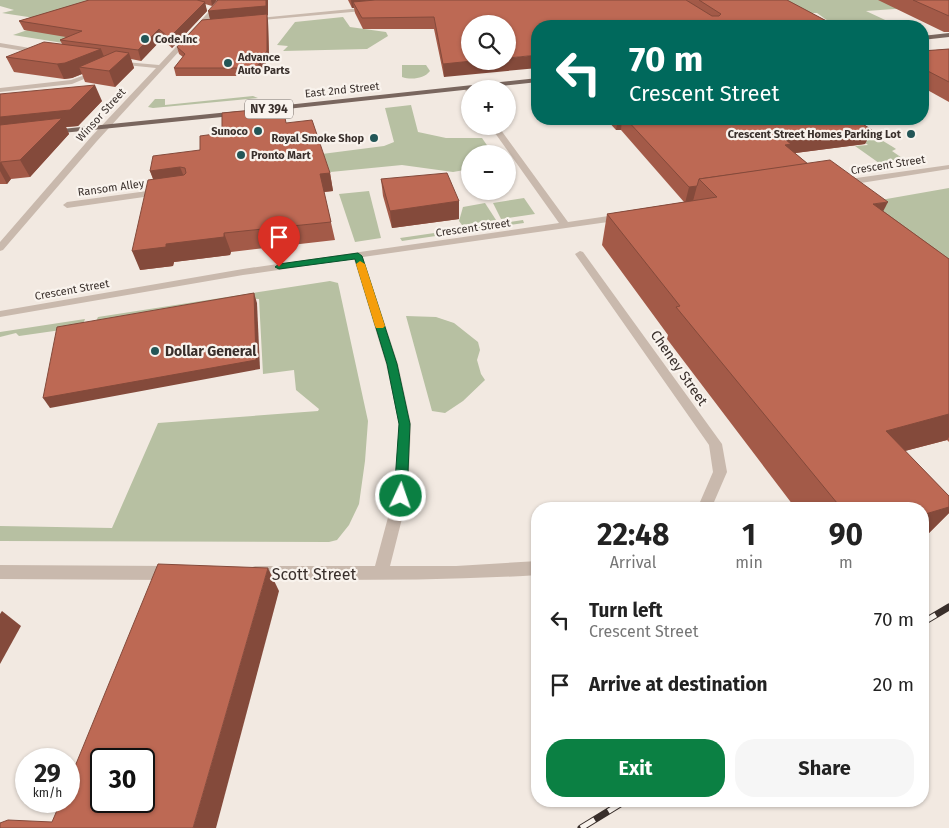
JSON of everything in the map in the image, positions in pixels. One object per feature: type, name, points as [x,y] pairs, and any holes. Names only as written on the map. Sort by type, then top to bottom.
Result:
[{"type":"main road","points":[[929,37],[949,35]]},
{"type":"main road","name":"East 2nd Street","points":[[516,83],[531,81]]},
{"type":"main road","name":"East 2nd Street","points":[[260,110],[461,92]]},
{"type":"main road","name":"NY 394","points":[[47,133],[250,111]]},
{"type":"street","name":"Winsor Street","points":[[0,248],[106,127],[161,67],[206,23],[211,8],[222,0]]},
{"type":"street","points":[[242,20],[383,8]]},
{"type":"street","points":[[0,46],[48,52]]},
{"type":"street","points":[[110,62],[161,67]]},
{"type":"street","points":[[0,90],[78,81],[119,63]]},
{"type":"street","points":[[500,135],[565,225]]},
{"type":"street","name":"Crescent Street","points":[[832,184],[949,167]]},
{"type":"street","name":"Ransom Alley","points":[[67,205],[168,191]]},
{"type":"street","name":"Crescent Street","points":[[0,314],[243,272],[632,215]]},
{"type":"street","name":"Cheney Street","points":[[580,254],[714,444],[720,472],[707,502]]},
{"type":"street","points":[[358,256],[392,364],[405,424],[401,496],[380,574]]},
{"type":"street","name":"Scott Street","points":[[236,573],[380,574],[509,572],[531,569]]},
{"type":"street","points":[[0,572],[188,573]]},
{"type":"green space","points":[[0,0],[111,0],[48,20],[2,13],[14,10],[0,6]]},
{"type":"green space","points":[[746,0],[914,0],[909,8],[866,11],[885,20],[827,20],[817,13],[806,13]]},
{"type":"green space","points":[[94,7],[63,43],[13,35]]},
{"type":"green space","points":[[343,17],[350,27],[386,32],[388,36],[367,49],[283,51],[288,46],[277,45],[295,22]]},
{"type":"green space","points":[[402,65],[426,65],[430,71],[421,77],[406,78],[402,77]]},
{"type":"green space","points":[[253,96],[258,98],[148,107],[155,99],[165,99],[165,105]]},
{"type":"green space","points":[[411,105],[418,132],[446,138],[482,138],[487,145],[461,145],[461,171],[453,172],[402,165],[186,186],[189,171],[384,146],[394,142],[385,108]]},
{"type":"green space","points":[[857,125],[896,149],[892,151],[905,160],[879,163],[855,146],[868,145],[847,129]]},
{"type":"green space","points":[[949,188],[949,260],[858,204]]},
{"type":"green space","points":[[369,191],[381,238],[355,242],[339,194]]},
{"type":"green space","points":[[524,198],[535,214],[501,219],[493,203]]},
{"type":"green space","points":[[485,203],[496,220],[462,225],[459,221],[463,207]]},
{"type":"green space","points":[[523,220],[524,223],[402,241],[400,238]]},
{"type":"green space","points":[[330,281],[338,283],[368,421],[359,504],[349,525],[337,540],[329,542],[0,541],[0,526],[112,528],[158,423],[318,411],[319,409],[296,390],[294,370],[263,374],[259,299],[227,297],[222,303],[94,325],[98,317]]},
{"type":"green space","points":[[406,316],[436,317],[454,323],[478,342],[480,350],[477,360],[485,380],[463,401],[445,413],[432,411]]},
{"type":"green space","points":[[85,319],[82,327],[19,336],[16,333],[0,337],[0,332]]},
{"type":"building","points":[[89,0],[197,0],[205,2],[169,38],[159,29],[138,50],[60,40],[82,31],[19,21]]},
{"type":"building","points":[[218,0],[266,0],[266,6],[208,11]]},
{"type":"building","points":[[375,0],[686,0],[712,16],[719,16],[721,14],[699,0],[787,0],[825,20],[531,20],[531,56],[516,57],[516,15],[461,15],[461,62],[443,64],[434,17],[362,18],[353,2]]},
{"type":"building","points":[[913,0],[949,0],[949,16]]},
{"type":"building","points":[[267,14],[267,51],[256,68],[174,68],[185,54],[177,47],[202,20]]},
{"type":"building","points":[[44,42],[101,49],[65,63],[57,64],[6,57]]},
{"type":"building","points":[[949,49],[949,82],[929,72],[929,50]]},
{"type":"building","points":[[116,51],[129,53],[109,71],[79,67]]},
{"type":"building","points":[[95,85],[70,110],[0,117],[0,94]]},
{"type":"building","points":[[283,107],[286,123],[312,120],[330,173],[320,174],[331,222],[224,233],[224,237],[166,244],[166,247],[132,251],[148,180],[184,175],[186,173],[185,168],[180,167],[150,171],[153,156],[200,150],[200,136],[222,133],[222,113]]},
{"type":"building","points":[[62,118],[20,160],[1,162],[0,164],[0,125]]},
{"type":"building","points":[[632,125],[864,125],[872,130],[786,140],[791,144],[785,145],[808,164],[699,179],[697,186],[689,187]]},
{"type":"building","points":[[830,160],[888,202],[873,204],[949,259],[949,414],[886,431],[949,496],[949,507],[929,513],[929,502],[836,502],[676,307],[680,306],[607,214],[717,197],[699,179]]},
{"type":"building","points":[[447,173],[459,201],[390,211],[381,179]]},
{"type":"building","points":[[254,293],[256,360],[43,398],[57,327]]},
{"type":"building","points":[[158,564],[268,568],[193,828],[0,828],[0,823],[8,820],[52,822],[56,813],[80,813],[80,754]]},
{"type":"railway","points":[[929,619],[949,607]]},
{"type":"railway","points":[[581,828],[615,807]]},
{"type":"slow traffic","points":[[360,264],[380,326]]},
{"type":"place","name":"Code.Inc","points":[[145,39]]},
{"type":"place","name":"Advance Auto Parts","points":[[228,63]]},
{"type":"place","name":"Sunoco","points":[[258,131]]},
{"type":"place","name":"Crescent Street Homes Parking Lot","points":[[911,134]]},
{"type":"place","name":"Royal Smoke Shop","points":[[374,138]]},
{"type":"place","name":"Pronto Mart","points":[[241,155]]},
{"type":"place","name":"Dollar General","points":[[155,351]]},
{"type":"route","points":[[279,267],[358,256],[392,364],[405,424],[401,496]]}]
